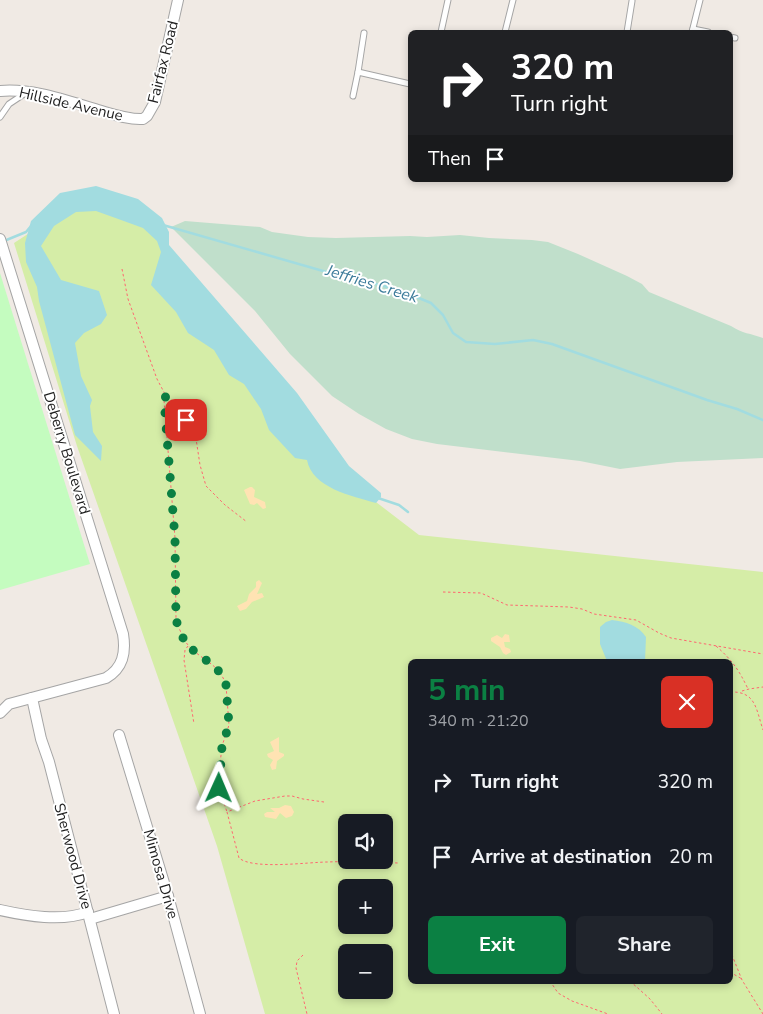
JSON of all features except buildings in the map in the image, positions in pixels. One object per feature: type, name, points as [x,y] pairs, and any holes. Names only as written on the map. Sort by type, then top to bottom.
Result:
[{"type":"street","name":"Fairfax Road","points":[[142,119],[147,116],[154,102],[178,0]]},
{"type":"street","name":"Hillside Avenue","points":[[0,91],[27,92],[110,114],[142,119]]},
{"type":"street","name":"Deberry Boulevard","points":[[0,239],[125,644],[124,655],[119,666],[111,675],[101,680],[32,698]]},
{"type":"street","points":[[0,712],[4,703],[32,698]]},
{"type":"street","name":"Sherwood Drive","points":[[32,698],[114,1014]]},
{"type":"street","name":"Mimosa Drive","points":[[119,735],[168,896],[200,1014]]},
{"type":"street","points":[[0,910],[64,916],[89,915],[168,896]]},
{"type":"lane","points":[[441,30],[448,0]]},
{"type":"lane","points":[[506,30],[513,0]]},
{"type":"lane","points":[[627,30],[633,0]]},
{"type":"lane","points":[[693,30],[700,0]]},
{"type":"lane","points":[[354,96],[364,33]]},
{"type":"lane","points":[[358,72],[408,84]]},
{"type":"lane","points":[[0,117],[9,104],[18,96],[27,92]]},
{"type":"path","points":[[122,269],[128,299],[158,379],[166,396],[195,432],[200,465],[206,486],[225,505],[247,522]]},
{"type":"path","points":[[166,396],[164,400],[175,538],[178,628],[188,645],[214,665],[226,685],[229,725],[222,746],[219,788],[236,851],[244,861],[270,864],[327,862],[398,863]]},
{"type":"path","points":[[443,592],[481,593],[507,605],[582,609],[594,614],[636,620],[659,634],[671,638],[715,644],[763,654]]},
{"type":"path","points":[[715,644],[730,659]]},
{"type":"path","points":[[188,645],[185,650],[184,660],[194,724]]},
{"type":"path","points":[[733,662],[748,689]]},
{"type":"path","points":[[733,692],[763,687]]},
{"type":"path","points":[[741,692],[748,695],[755,704],[763,730]]},
{"type":"path","points":[[227,812],[254,801],[285,796],[324,802]]},
{"type":"path","points":[[303,955],[297,961],[296,968],[307,1014]]},
{"type":"path","points":[[733,958],[742,980],[763,1014]]},
{"type":"path","points":[[733,974],[742,980]]},
{"type":"path","points":[[552,984],[558,993],[572,1001],[608,1014]]},
{"type":"path","points":[[633,984],[650,999],[662,1014]]},
{"type":"green space","points":[[83,198],[157,231],[342,476],[419,535],[763,572],[763,1014],[265,1014],[217,846],[77,446],[14,243]]},
{"type":"green space","points":[[185,221],[260,227],[272,232],[308,237],[427,237],[460,235],[532,240],[548,242],[578,254],[642,284],[649,292],[739,331],[763,338],[763,458],[677,462],[620,469],[580,461],[437,444],[412,439],[386,429],[332,396],[290,354],[255,311],[171,227]]},
{"type":"green space","points":[[0,273],[90,564],[0,590]]},
{"type":"sand","points":[[250,487],[255,490],[254,497],[265,502],[266,508],[263,509],[257,503],[254,505],[250,504],[244,490]]},
{"type":"sand","points":[[259,580],[262,583],[257,594],[262,593],[264,597],[252,602],[246,609],[240,611],[237,606],[247,601],[249,594],[256,587],[256,582]]},
{"type":"sand","points":[[505,634],[509,635],[510,642],[504,642],[505,647],[510,649],[511,652],[506,655],[500,647],[491,641],[491,638],[497,635],[502,638]]},
{"type":"sand","points":[[279,737],[279,752],[284,754],[284,756],[277,761],[276,769],[272,770],[270,765],[273,760],[267,754],[274,751],[270,742]]},
{"type":"sand","points":[[285,805],[291,806],[294,812],[292,816],[286,818],[280,813],[276,819],[265,817],[264,814],[267,812],[275,812],[270,808],[279,808]]},
{"type":"water","points":[[96,186],[138,199],[162,218],[169,232],[169,245],[297,393],[349,466],[381,493],[381,497],[376,503],[345,494],[325,484],[310,470],[307,460],[295,458],[269,430],[261,409],[244,384],[229,375],[214,350],[188,333],[176,312],[151,285],[161,252],[157,241],[143,228],[96,211],[76,212],[54,226],[41,246],[61,280],[99,291],[107,315],[101,324],[84,333],[75,343],[81,376],[92,400],[90,406],[93,432],[102,446],[101,461],[75,435],[39,301],[37,287],[26,262],[25,243],[31,221],[60,193]]},
{"type":"water","points":[[612,620],[622,622],[631,625],[643,633],[646,637],[645,659],[606,659],[600,644],[600,627]]},
{"type":"waterway","name":"Jeffries Creek","points":[[163,225],[409,294],[431,303],[443,315],[453,333],[466,342],[495,344],[533,340],[552,344],[737,409],[763,420]]},
{"type":"waterway","name":"Jeffries Creek","points":[[4,241],[26,232],[31,226]]},
{"type":"waterway","points":[[378,498],[399,505],[408,512]]},
{"type":"route","points":[[186,420],[166,396],[164,400],[175,538],[176,620],[178,628],[188,645],[214,665],[220,672],[226,685],[229,725],[222,746],[219,788]]}]
